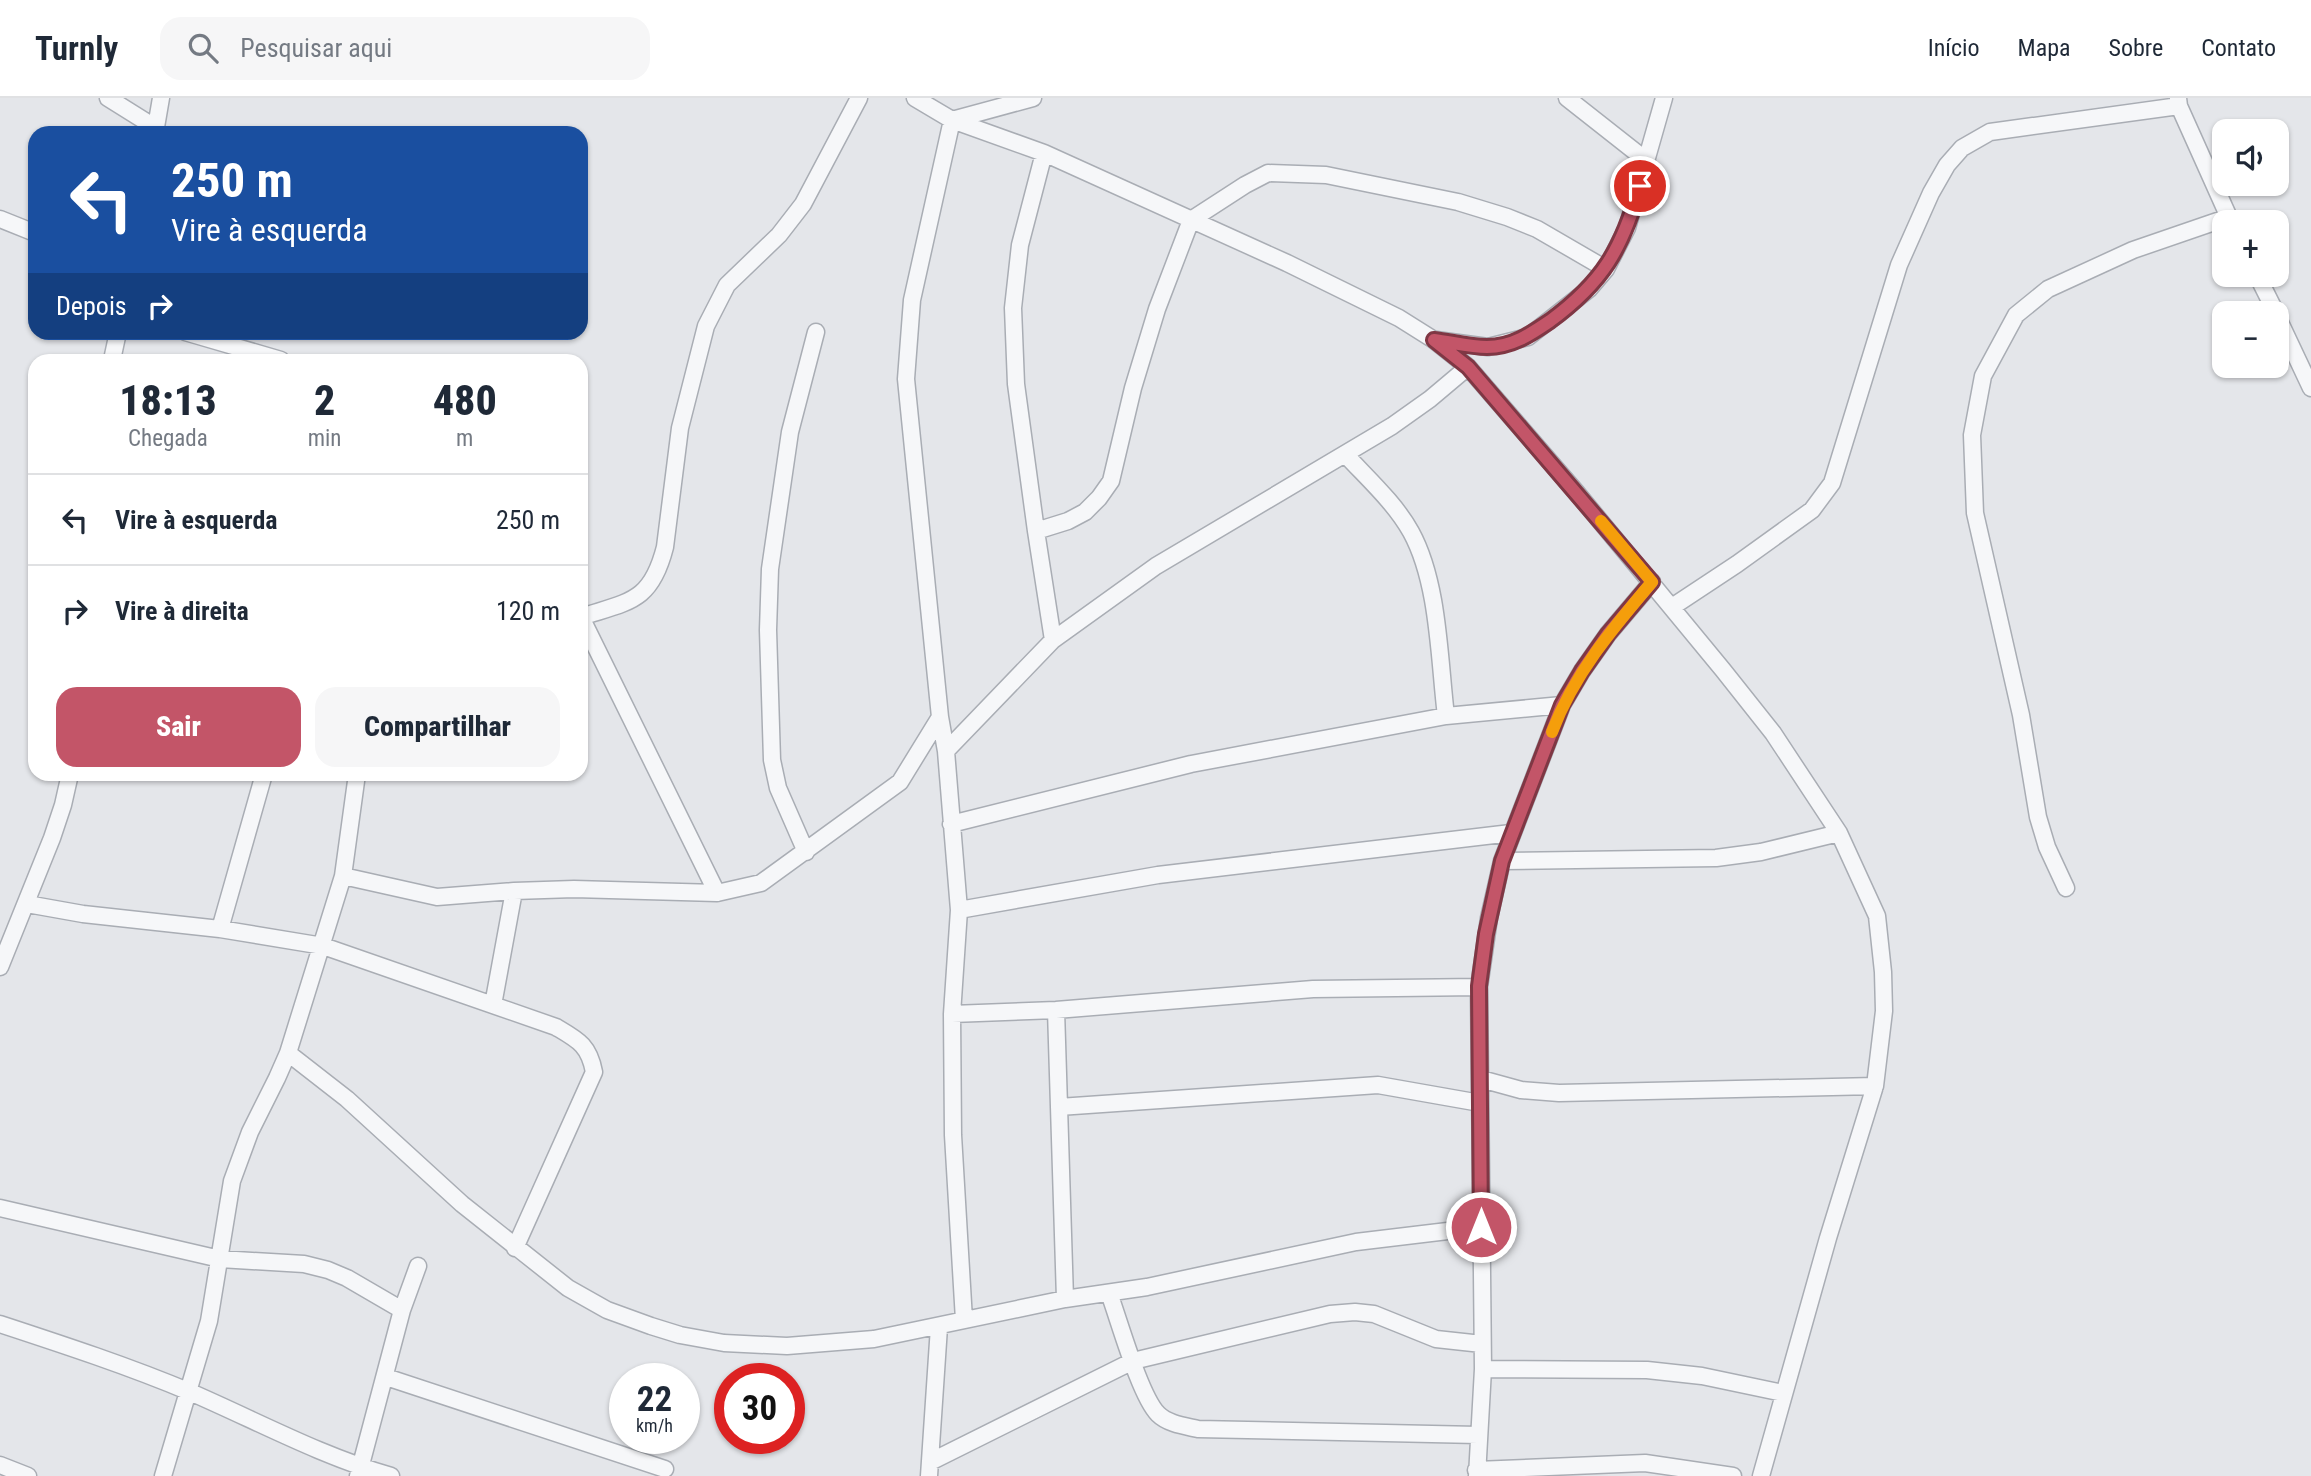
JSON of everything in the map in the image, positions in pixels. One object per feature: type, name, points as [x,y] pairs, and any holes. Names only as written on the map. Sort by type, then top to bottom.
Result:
[{"type":"street","points":[[108,98],[149,126]]},
{"type":"street","points":[[156,126],[161,98]]},
{"type":"street","points":[[588,615],[629,601],[645,592],[651,583],[665,547],[680,428],[706,326],[727,285],[779,235],[803,204],[859,98]]},
{"type":"street","points":[[915,98],[952,120],[1044,153],[1399,318],[1434,340],[1468,367],[1652,582],[1773,733],[1839,832],[1877,916],[1884,972],[1884,1010],[1875,1086],[1783,1393],[1761,1476]]},
{"type":"street","points":[[952,120],[1033,98]]},
{"type":"street","points":[[1567,98],[1647,161]]},
{"type":"street","points":[[1434,340],[1488,347],[1528,337],[1575,303],[1606,269],[1627,229],[1664,98]]},
{"type":"street","points":[[1672,607],[1812,510],[1832,483],[1899,265],[1931,192],[1947,165],[1962,148],[1990,132],[2179,102],[2226,210]]},
{"type":"street","points":[[952,120],[912,300],[906,379],[940,717],[946,751],[958,910],[952,1014],[953,1135],[964,1320]]},
{"type":"street","points":[[1044,153],[1020,245],[1013,308],[1016,384],[1035,531],[1053,640]]},
{"type":"street","points":[[1035,531],[1068,521],[1085,512],[1111,481],[1133,388],[1157,309],[1191,220],[1268,173],[1326,174],[1458,202],[1537,229],[1606,269]]},
{"type":"street","points":[[0,219],[28,230]]},
{"type":"street","points":[[2066,888],[2047,847],[2038,817],[2021,715],[1975,513],[1972,435],[1983,376],[2016,315],[2048,289],[2133,250],[2212,226]]},
{"type":"street","points":[[806,852],[778,788],[772,760],[768,630],[770,569],[790,432],[816,332]]},
{"type":"street","points":[[212,340],[260,354]]},
{"type":"street","points":[[2289,341],[2311,388]]},
{"type":"street","points":[[946,751],[1053,640],[1156,566],[1392,426],[1468,367]]},
{"type":"street","points":[[1345,454],[1393,507],[1420,549],[1429,578],[1446,716]]},
{"type":"street","points":[[1652,582],[1608,634],[1562,705],[1511,833],[1486,934],[1479,986],[1483,1369],[1476,1473],[1645,1463],[1733,1476]]},
{"type":"street","points":[[588,631],[717,893]]},
{"type":"street","points":[[951,824],[1191,764],[1446,716],[1562,705]]},
{"type":"street","points":[[343,876],[437,897],[574,889],[717,893],[761,883],[900,782],[940,717]]},
{"type":"street","points":[[0,967],[6,935],[27,904],[56,827],[68,781]]},
{"type":"street","points":[[220,929],[262,781]]},
{"type":"street","points":[[163,1476],[209,1321],[232,1181],[250,1132],[288,1053],[343,876],[356,781]]},
{"type":"street","points":[[1502,861],[1716,858],[1761,852],[1839,832]]},
{"type":"street","points":[[958,910],[1158,874],[1511,833]]},
{"type":"street","points":[[493,1005],[514,891]]},
{"type":"street","points":[[27,904],[141,922],[220,929],[323,946],[556,1027],[577,1040],[586,1048],[594,1072],[515,1248]]},
{"type":"street","points":[[952,1014],[1056,1010],[1313,989],[1479,986]]},
{"type":"street","points":[[1056,1010],[1065,1299]]},
{"type":"street","points":[[288,1053],[347,1099],[461,1204],[568,1288],[607,1310],[680,1335],[724,1343],[788,1346],[874,1339],[1065,1299],[1147,1287],[1356,1242],[1481,1227]]},
{"type":"street","points":[[1480,1079],[1521,1090],[1559,1093],[1875,1086]]},
{"type":"street","points":[[1059,1107],[1378,1085],[1480,1102]]},
{"type":"street","points":[[0,1208],[220,1259],[278,1261],[328,1270],[402,1310]]},
{"type":"street","points":[[359,1471],[402,1310],[418,1266]]},
{"type":"street","points":[[1109,1293],[1144,1390],[1157,1413],[1167,1420],[1198,1429],[1478,1435]]},
{"type":"street","points":[[929,1469],[1133,1360],[1330,1314],[1374,1314],[1436,1339],[1482,1344]]},
{"type":"street","points":[[0,1324],[85,1352],[189,1392],[359,1471],[391,1476]]},
{"type":"street","points":[[929,1469],[939,1326]]},
{"type":"street","points":[[1483,1369],[1647,1370],[1702,1376],[1783,1393]]},
{"type":"street","points":[[386,1377],[665,1469]]},
{"type":"street","points":[[0,1465],[28,1476]]},
{"type":"slow traffic","points":[[1552,732],[1562,705],[1582,671],[1608,634],[1652,582],[1601,521]]},
{"type":"route","points":[[1481,1227],[1479,986],[1486,934],[1502,861],[1562,705],[1608,634],[1652,582],[1468,367],[1434,340],[1488,347],[1509,343],[1528,337],[1575,303],[1606,269],[1627,229],[1640,186]]}]
